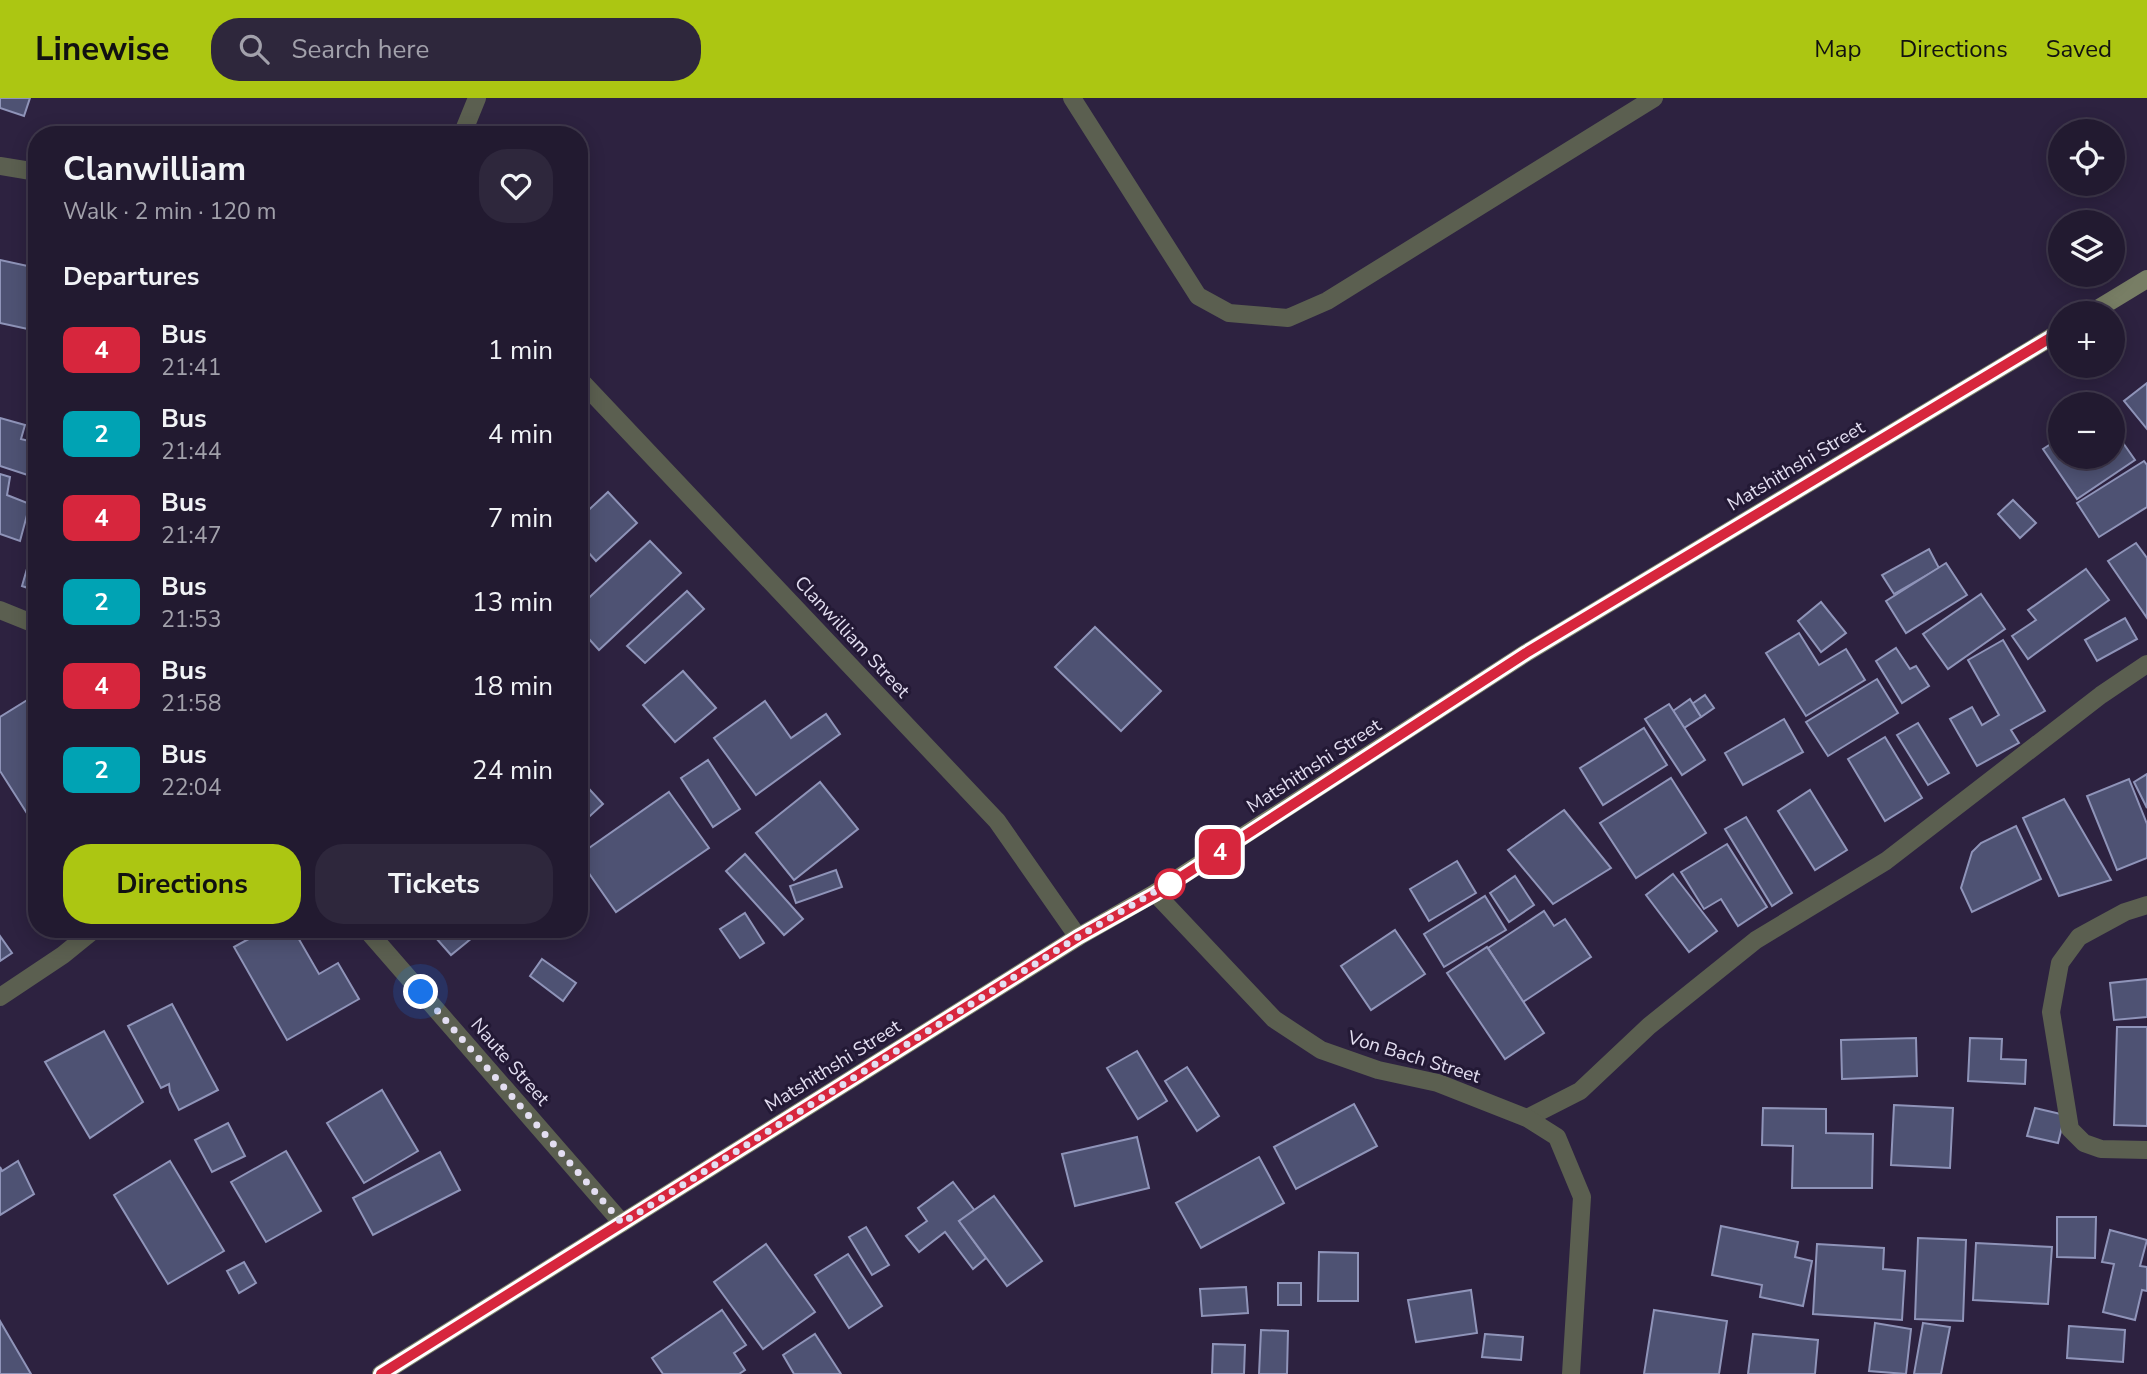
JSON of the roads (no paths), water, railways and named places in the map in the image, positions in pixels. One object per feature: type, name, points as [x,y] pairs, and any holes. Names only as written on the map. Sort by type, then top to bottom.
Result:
[{"type":"main road","points":[[2111,301],[2147,279]]},
{"type":"main road","name":"Matshithshi Street","points":[[381,1374],[1078,937],[1155,894],[1526,653],[2048,339]]},
{"type":"street","points":[[466,126],[477,98]]},
{"type":"street","points":[[1072,98],[1198,296],[1229,313],[1288,318],[1327,301],[1654,98]]},
{"type":"street","points":[[0,166],[28,171]]},
{"type":"street","name":"Clanwilliam Street","points":[[588,389],[997,821],[1078,937]]},
{"type":"street","points":[[0,610],[28,621]]},
{"type":"street","points":[[1527,1118],[1580,1091],[1649,1026],[1756,940],[1886,860],[2101,695],[2147,664]]},
{"type":"street","name":"Von Bach Street","points":[[1155,894],[1274,1018],[1321,1050],[1378,1070],[1438,1083],[1527,1118],[1557,1137],[1583,1197],[1571,1374]]},
{"type":"street","points":[[2147,905],[2125,912],[2079,937],[2060,963],[2050,1012],[2070,1129],[2084,1143],[2101,1149],[2147,1150]]},
{"type":"street","points":[[0,997],[84,938]]},
{"type":"street","name":"Naute Street","points":[[374,938],[622,1223]]}]
